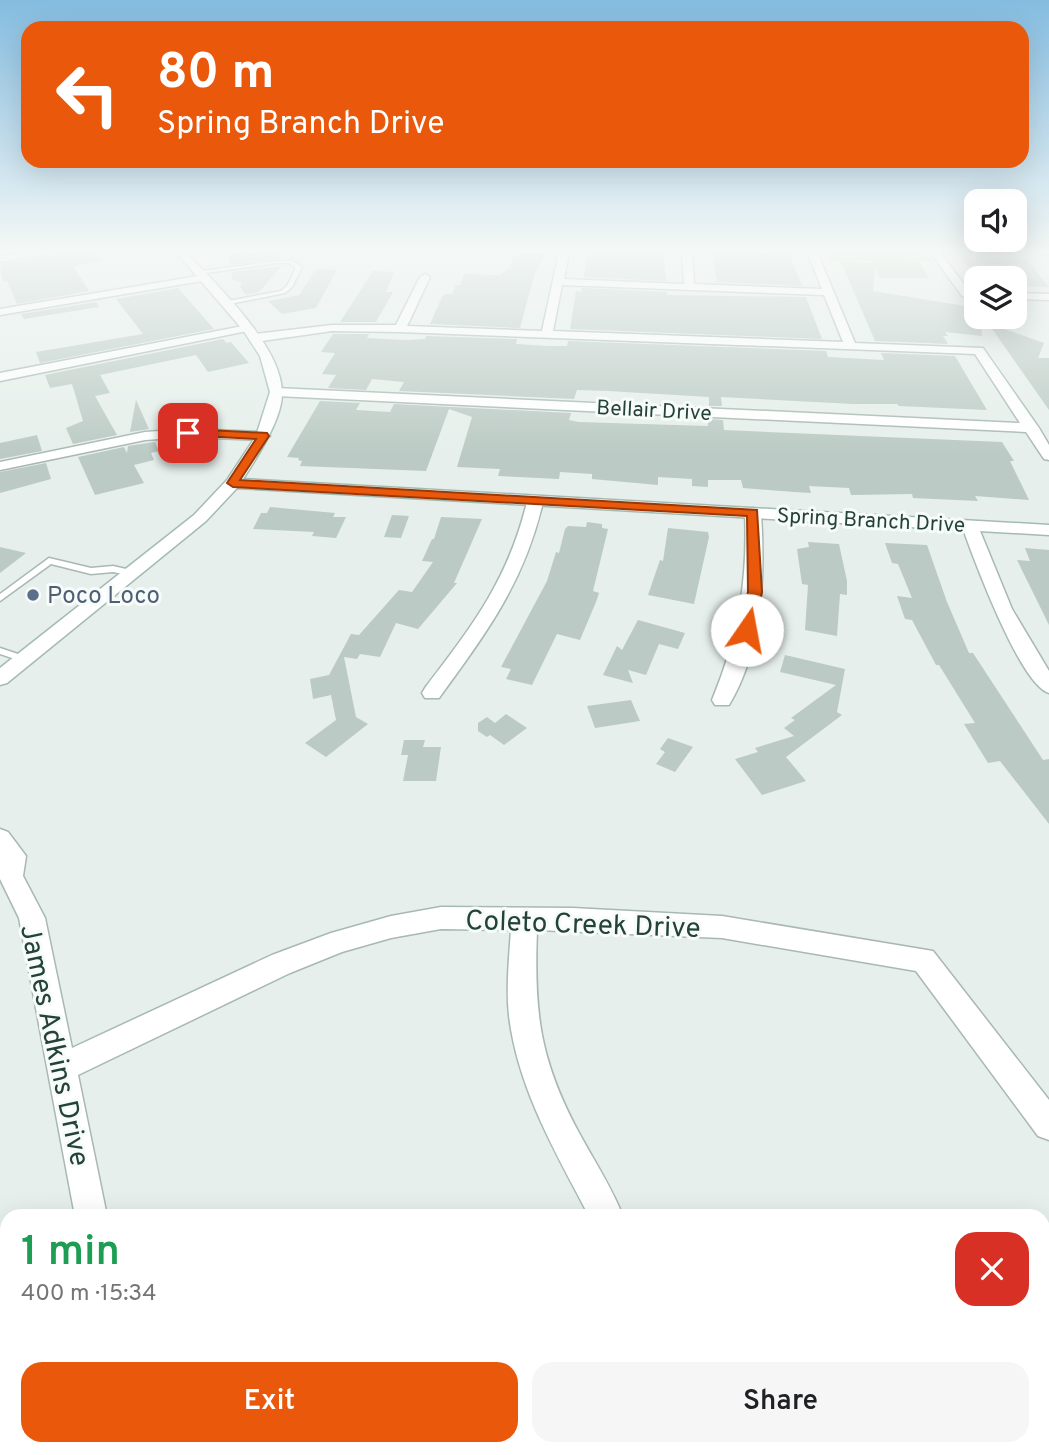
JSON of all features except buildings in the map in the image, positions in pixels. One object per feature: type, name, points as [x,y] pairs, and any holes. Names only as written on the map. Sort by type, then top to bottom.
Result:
[{"type":"street","points":[[0,678],[200,518],[233,483],[263,436],[276,392],[266,356],[240,320]]},
{"type":"street","points":[[400,329],[404,320]]},
{"type":"street","points":[[547,334],[550,320]]},
{"type":"street","points":[[839,320],[850,346]]},
{"type":"street","points":[[0,377],[252,333],[332,328],[979,351],[1049,456]]},
{"type":"street","name":"Bellair Drive","points":[[276,392],[1032,428]]},
{"type":"street","points":[[0,466],[145,436],[188,433],[263,436]]},
{"type":"street","name":"Spring Branch Drive","points":[[233,483],[1049,530]]},
{"type":"street","points":[[432,693],[488,618],[517,567],[535,502]]},
{"type":"street","points":[[722,700],[735,669],[755,592],[753,513]]},
{"type":"street","points":[[970,526],[1006,618],[1022,648],[1049,686]]},
{"type":"street","name":"James Adkins Drive","points":[[0,839],[14,856],[5,875],[32,918],[90,1209]]},
{"type":"street","name":"Coleto Creek Drive","points":[[63,1067],[281,964],[340,941],[391,927],[442,918],[722,927],[924,960],[1049,1125]]},
{"type":"street","points":[[524,919],[523,1017],[532,1060],[554,1116],[603,1209]]},
{"type":"lane","points":[[0,598],[49,561],[91,571],[113,569],[132,573]]},
{"type":"lane","points":[[0,651],[24,659]]},
{"type":"place","name":"Poco Loco","points":[[33,595]]},
{"type":"route","points":[[188,433],[263,436],[233,483],[753,513],[755,592],[747,630]]}]
